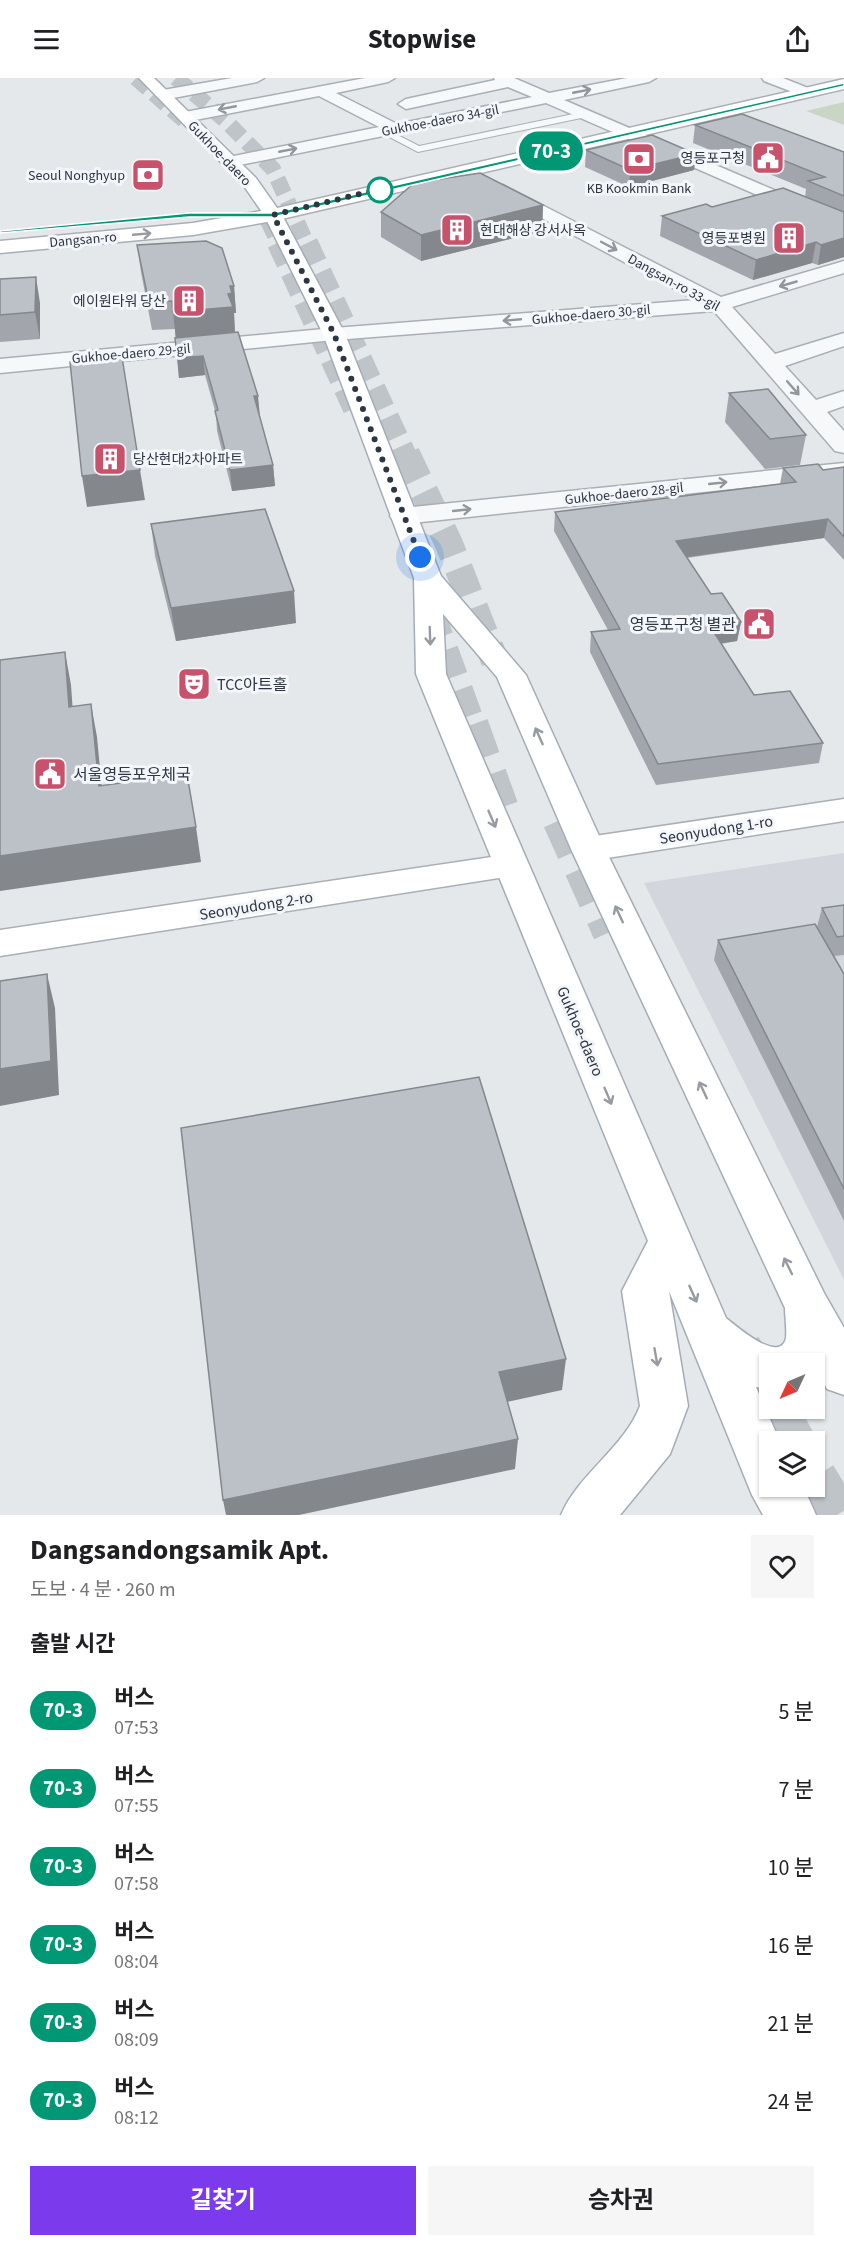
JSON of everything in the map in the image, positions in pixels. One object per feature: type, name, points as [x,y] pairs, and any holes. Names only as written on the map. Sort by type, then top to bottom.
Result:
[{"type":"main road","name":"Gukhoe-daero","points":[[146,78],[250,182],[273,215],[334,334],[428,578],[511,675],[588,849],[808,1308],[844,1373]]},
{"type":"main road","name":"Dangsan-ro","points":[[0,247],[193,229],[273,215],[844,84]]},
{"type":"main road","name":"Dangsan-ro","points":[[0,231],[189,215],[273,215]]},
{"type":"main road","name":"Gukhoe-daero","points":[[428,578],[431,674],[759,1451]]},
{"type":"main road","name":"Seonyudong 1-ro","points":[[588,849],[844,810]]},
{"type":"main road","name":"Seonyudong 2-ro","points":[[0,943],[512,866]]},
{"type":"main road","points":[[587,1515],[653,1437],[664,1406],[645,1291],[670,1243]]},
{"type":"main road","points":[[803,1353],[809,1341],[808,1308]]},
{"type":"main road","points":[[710,1333],[735,1356],[759,1366]]},
{"type":"main road","points":[[781,1497],[790,1515]]},
{"type":"street","points":[[163,95],[257,78]]},
{"type":"street","points":[[185,117],[388,78]]},
{"type":"street","name":"Gukhoe-daero 34-gil","points":[[230,162],[649,78]]},
{"type":"street","points":[[769,78],[808,93]]},
{"type":"street","points":[[364,113],[505,80],[844,227]]},
{"type":"street","points":[[321,91],[364,113],[389,130]]},
{"type":"street","name":"Dangsan-ro 33-gil","points":[[464,170],[719,304],[844,446]]},
{"type":"street","name":"Gukhoe-daero 30-gil","points":[[334,334],[719,304],[844,267]]},
{"type":"street","name":"Gukhoe-daero 29-gil","points":[[0,366],[334,334]]},
{"type":"street","points":[[771,363],[844,339]]},
{"type":"street","points":[[812,409],[844,398]]},
{"type":"street","name":"Gukhoe-daero 28-gil","points":[[403,516],[844,470]]},
{"type":"lane","points":[[389,130],[418,149],[583,115]]},
{"type":"shaded area","points":[[844,853],[844,1280],[644,883]]},
{"type":"green space","points":[[844,102],[844,125],[806,111]]},
{"type":"building","points":[[742,114],[844,152],[844,196],[808,181],[825,177],[695,125]]},
{"type":"building","points":[[652,135],[696,154],[630,170],[586,150]]},
{"type":"building","points":[[480,173],[543,205],[421,235],[381,212],[414,183]]},
{"type":"building","points":[[783,188],[844,212],[844,238],[821,245],[816,242],[756,260],[662,216],[706,204],[712,207]]},
{"type":"building","points":[[206,241],[222,248],[234,286],[230,286],[232,293],[228,294],[233,307],[173,312],[172,301],[149,303],[137,245]]},
{"type":"building","points":[[36,277],[35,312],[0,315],[0,279]]},
{"type":"building","points":[[238,332],[258,396],[254,396],[273,465],[230,470],[215,411],[218,410],[203,356],[177,358],[175,338]]},
{"type":"building","points":[[122,357],[140,470],[82,476],[70,362]]},
{"type":"building","points":[[768,389],[806,435],[770,439],[729,393]]},
{"type":"building","points":[[818,464],[823,470],[844,467],[844,537],[828,519],[676,541],[711,594],[722,593],[741,622],[710,626],[754,695],[790,691],[823,743],[658,764],[591,632],[620,629],[555,512],[796,482],[783,468]]},
{"type":"building","points":[[265,509],[294,591],[171,608],[151,524]]},
{"type":"building","name":"서울영등포우체국","points":[[65,652],[69,707],[91,704],[99,786],[187,774],[196,827],[0,856],[0,660]]},
{"type":"building","points":[[844,905],[844,936],[837,937],[822,908]]},
{"type":"building","points":[[815,924],[844,974],[844,1189],[718,940]]},
{"type":"building","points":[[47,974],[51,1061],[0,1069],[0,981]]},
{"type":"building","points":[[479,1077],[566,1359],[499,1372],[518,1439],[223,1500],[181,1128]]},
{"type":"tunnel","points":[[136,78],[186,122]]},
{"type":"tunnel","points":[[176,78],[226,121],[273,169],[307,244]]},
{"type":"tunnel","points":[[268,221],[279,244]]},
{"type":"tunnel","points":[[278,243],[355,411]]},
{"type":"tunnel","points":[[307,243],[406,456]]},
{"type":"tunnel","points":[[406,454],[449,544],[495,661]]},
{"type":"tunnel","points":[[430,611],[472,726]]},
{"type":"tunnel","points":[[471,725],[503,813]]},
{"type":"tunnel","points":[[560,820],[610,932]]},
{"type":"tunnel","points":[[739,1348],[759,1382]]},
{"type":"tunnel","points":[[780,1419],[787,1431]]},
{"type":"tunnel","points":[[825,1495],[837,1515]]},
{"type":"bus line","name":"70-3","points":[[0,231],[189,215],[273,215],[844,84]]},
{"type":"place","name":"영등포구청","points":[[768,158]]},
{"type":"place","name":"KB Kookmin Bank","points":[[639,159]]},
{"type":"place","name":"Seoul Nonghyup","points":[[148,175]]},
{"type":"place","name":"현대해상 강서사옥","points":[[457,230]]},
{"type":"place","name":"영등포병원","points":[[789,238]]},
{"type":"place","name":"에이원타워 당산","points":[[189,301]]},
{"type":"place","name":"당산현대2차아파트","points":[[110,459]]},
{"type":"place","name":"영등포구청 별관","points":[[759,624]]},
{"type":"place","name":"TCC아트홀","points":[[194,684]]},
{"type":"place","name":"서울영등포우체국","points":[[50,774]]},
{"type":"route","points":[[380,190],[385,188],[273,215],[334,334],[420,557]]}]
